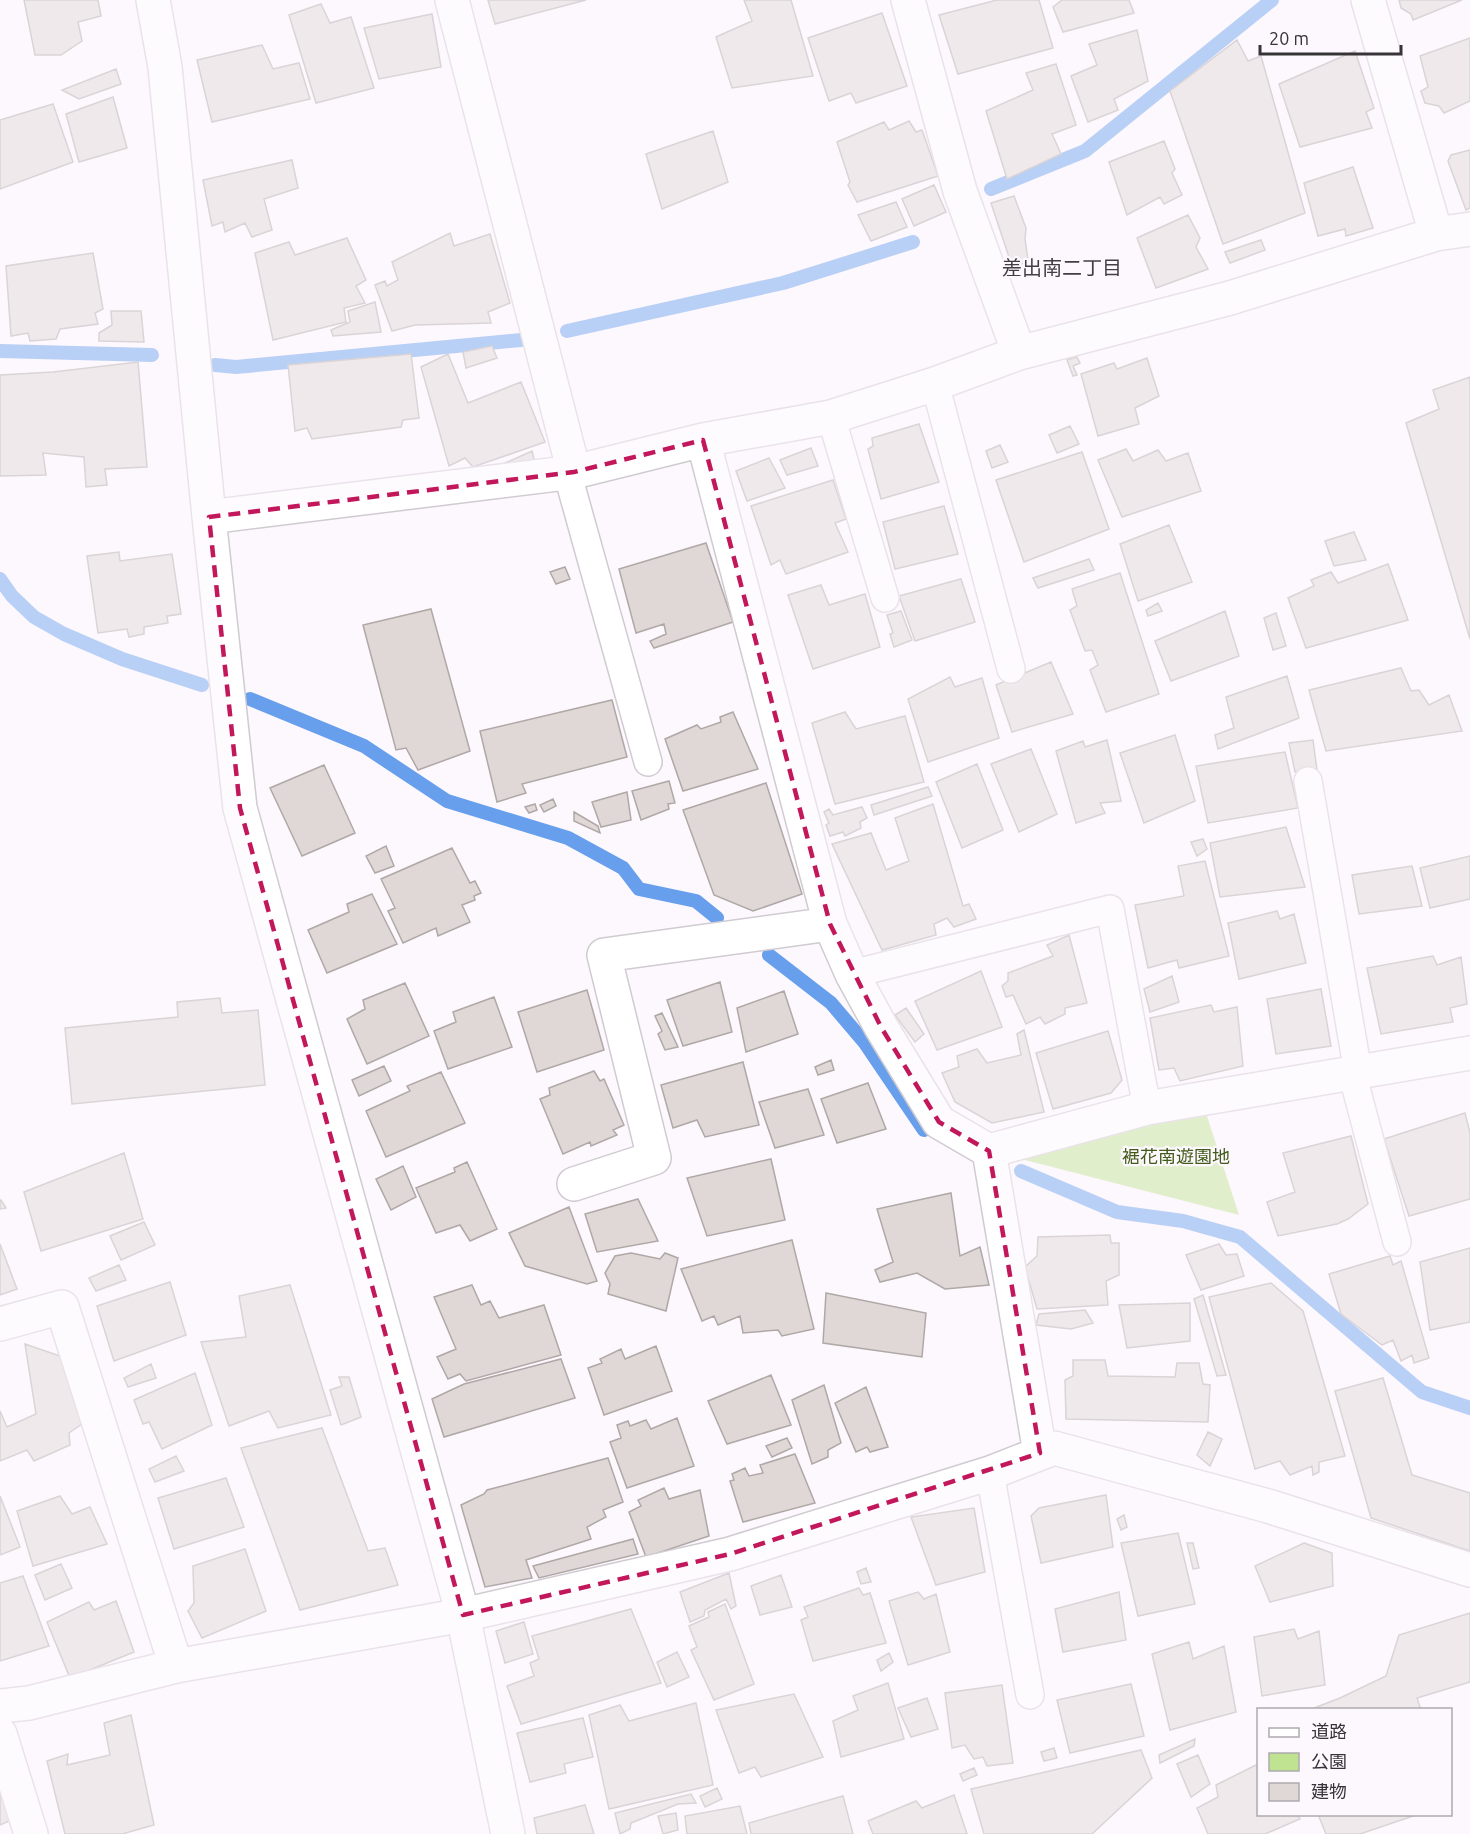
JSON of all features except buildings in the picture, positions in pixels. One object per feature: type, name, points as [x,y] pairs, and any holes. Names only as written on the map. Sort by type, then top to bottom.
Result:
[{"type":"street","points":[[153,0],[165,67],[240,808],[463,1615],[508,1834]]},
{"type":"street","points":[[452,0],[571,472]]},
{"type":"street","points":[[908,0],[960,191],[1019,352]]},
{"type":"street","points":[[1368,0],[1436,234]]},
{"type":"street","points":[[209,517],[571,472],[703,440],[831,417],[935,384],[1019,352],[1230,297],[1436,234],[1470,229]]},
{"type":"street","points":[[703,440],[830,924],[852,974],[881,1027],[939,1122],[988,1152],[1147,1108],[1470,1053]]},
{"type":"street","points":[[574,1184],[654,1158],[604,955],[830,924]]},
{"type":"street","points":[[988,1152],[1040,1453]]},
{"type":"street","points":[[0,1324],[62,1307],[176,1666]]},
{"type":"street","points":[[0,1706],[29,1703],[176,1666],[463,1615],[730,1554],[990,1473],[1054,1448],[1268,1506],[1470,1570]]},
{"type":"street","points":[[0,1734],[31,1834]]},
{"type":"lane","points":[[935,384],[1011,669]]},
{"type":"lane","points":[[831,417],[885,598]]},
{"type":"lane","points":[[571,472],[648,762]]},
{"type":"lane","points":[[1308,781],[1355,1073],[1397,1242]]},
{"type":"lane","points":[[852,974],[1110,909],[1147,1108]]},
{"type":"lane","points":[[990,1473],[1030,1695]]},
{"type":"highlighted area","points":[[703,440],[830,924],[881,1027],[939,1122],[989,1151],[1040,1453],[730,1554],[463,1615],[240,808],[209,517],[574,472]]},
{"type":"green space","name":"裾花南遊園地","points":[[1206,1113],[1239,1215],[1017,1158],[1154,1115]]},
{"type":"waterway","points":[[991,189],[1085,151],[1272,0]]},
{"type":"waterway","points":[[567,331],[783,283],[913,242]]},
{"type":"waterway","points":[[215,365],[236,367],[521,340]]},
{"type":"waterway","points":[[0,351],[152,355]]},
{"type":"waterway","points":[[0,579],[12,596],[34,617],[64,634],[122,659],[202,685]]},
{"type":"waterway","points":[[250,699],[364,746],[447,801],[568,838],[623,868],[639,889],[696,901],[717,918]]},
{"type":"waterway","points":[[769,955],[831,1003],[865,1043],[924,1130]]},
{"type":"waterway","points":[[1021,1171],[1117,1212],[1183,1221],[1240,1237],[1422,1392],[1470,1408]]},
{"type":"district","name":"差出南二丁目","points":[[1062,267]]}]
